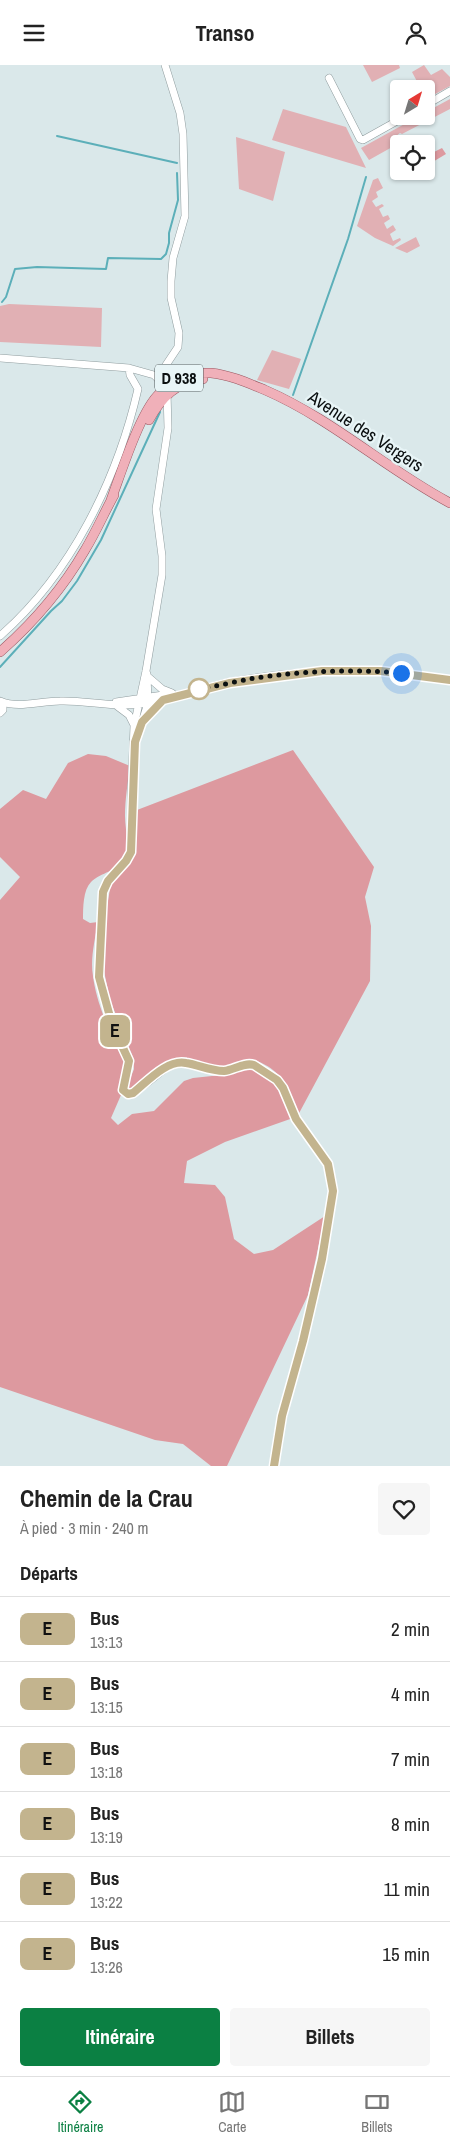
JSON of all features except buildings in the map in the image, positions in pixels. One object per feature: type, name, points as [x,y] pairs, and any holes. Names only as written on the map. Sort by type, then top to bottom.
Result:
[{"type":"main road","name":"D 938","points":[[0,652],[31,623],[65,580],[86,548],[154,411],[174,381],[191,374],[210,373],[240,380],[262,389]]},
{"type":"main road","name":"D 938","points":[[111,500],[142,422],[153,400],[178,386],[194,380],[208,378],[262,389]]},
{"type":"main road","name":"Avenue des Vergers","points":[[262,389],[315,417],[450,503]]},
{"type":"street","points":[[158,377],[178,347],[179,333],[171,298],[171,281],[173,258],[185,216],[183,134],[180,113],[165,65]]},
{"type":"street","points":[[329,78],[360,139],[363,140],[390,125]]},
{"type":"street","points":[[435,100],[450,91]]},
{"type":"street","points":[[0,358],[129,368],[158,377],[167,391],[168,428],[156,509],[162,555],[162,575],[146,673],[134,726],[135,742],[131,801],[132,847],[126,861],[108,881],[103,892],[99,969],[105,1002],[112,1024],[129,1061],[123,1090],[128,1094],[133,1093],[164,1069],[175,1063],[187,1063],[216,1071],[231,1070],[250,1064],[254,1065],[280,1084],[296,1119],[323,1156],[333,1181],[332,1208],[322,1259],[303,1341],[280,1426],[274,1466]]},
{"type":"street","points":[[0,635],[36,599],[62,567],[95,509],[122,445],[138,389],[130,375],[129,368]]},
{"type":"street","points":[[149,700],[163,700],[183,693],[256,678],[337,669],[381,671],[450,680]]},
{"type":"street","points":[[146,673],[162,689],[172,693]]},
{"type":"street","points":[[135,742],[149,700],[146,673]]},
{"type":"street","points":[[102,703],[116,706],[149,700],[172,693],[183,693]]},
{"type":"street","points":[[142,722],[163,700]]},
{"type":"street","points":[[0,713],[3,710],[2,702],[21,705],[62,701],[138,702]]},
{"type":"street","points":[[116,706],[129,715],[134,726]]},
{"type":"shaded area","points":[[363,65],[399,65],[400,68],[372,82]]},
{"type":"shaded area","points":[[424,65],[431,75],[442,69],[450,77],[450,86],[435,94],[435,80],[416,80],[412,72]]},
{"type":"shaded area","points":[[450,99],[450,109],[435,117],[435,107]]},
{"type":"shaded area","points":[[283,109],[346,127],[366,168],[272,140]]},
{"type":"shaded area","points":[[403,125],[419,125],[402,134],[390,135],[390,148],[369,160],[361,148]]},
{"type":"shaded area","points":[[236,137],[285,152],[273,201],[239,189]]},
{"type":"shaded area","points":[[442,148],[446,154],[435,161],[435,152]]},
{"type":"shaded area","points":[[378,178],[383,188],[376,192],[378,197],[372,201],[376,207],[382,204],[384,206],[379,209],[383,217],[388,215],[390,219],[384,223],[387,229],[393,225],[396,230],[390,234],[393,241],[400,238],[401,240],[393,246],[375,238],[357,226],[373,180]]},
{"type":"shaded area","points":[[416,237],[420,246],[407,253],[395,248]]},
{"type":"shaded area","points":[[9,304],[102,308],[101,347],[0,342],[0,306]]},
{"type":"shaded area","points":[[272,350],[301,359],[289,389],[257,380]]},
{"type":"shaded area","points":[[293,750],[374,867],[365,897],[371,926],[370,981],[297,1117],[283,1080],[270,1067],[253,1060],[246,1060],[234,1066],[220,1068],[205,1066],[184,1057],[179,1058],[172,1060],[133,1089],[127,1087],[134,1069],[132,1055],[110,1000],[104,971],[105,918],[111,883],[131,861],[137,810]]},
{"type":"shaded area","points":[[88,754],[106,756],[130,766],[125,810],[126,853],[118,866],[88,885],[83,910],[83,919],[90,923],[98,922],[92,963],[97,997],[105,1019],[125,1059],[118,1090],[121,1095],[111,1118],[118,1125],[132,1114],[154,1111],[184,1081],[193,1078],[231,1074],[245,1068],[261,1072],[277,1084],[287,1109],[293,1118],[225,1142],[187,1161],[184,1183],[215,1185],[225,1197],[234,1239],[254,1254],[273,1250],[325,1216],[308,1295],[227,1466],[211,1466],[183,1444],[155,1440],[0,1387],[0,900],[20,877],[0,857],[0,809],[23,790],[46,799],[68,763]]},
{"type":"waterway","points":[[57,136],[177,163]]},
{"type":"waterway","points":[[2,302],[6,297],[15,269],[37,267],[106,269],[108,258],[161,259],[166,254],[169,233],[178,200],[177,173]]},
{"type":"waterway","points":[[293,395],[348,239],[366,177]]},
{"type":"waterway","points":[[0,667],[62,601],[77,581],[101,540],[160,412]]},
{"type":"bus line","name":"E","points":[[274,1466],[282,1416],[312,1306],[322,1259],[332,1208],[333,1181],[328,1164],[318,1147],[301,1128],[283,1088],[277,1080],[254,1065],[250,1064],[237,1069],[216,1071],[187,1063],[175,1063],[164,1069],[133,1093],[128,1094],[123,1090],[129,1061],[126,1050],[112,1024],[99,977],[99,969],[103,892],[108,881],[126,861],[132,847],[131,801],[135,742],[142,722],[163,700],[183,693],[230,683],[282,674],[337,669],[381,671],[450,680]]},
{"type":"route","points":[[199,689],[282,674],[337,669],[401,673]]}]
